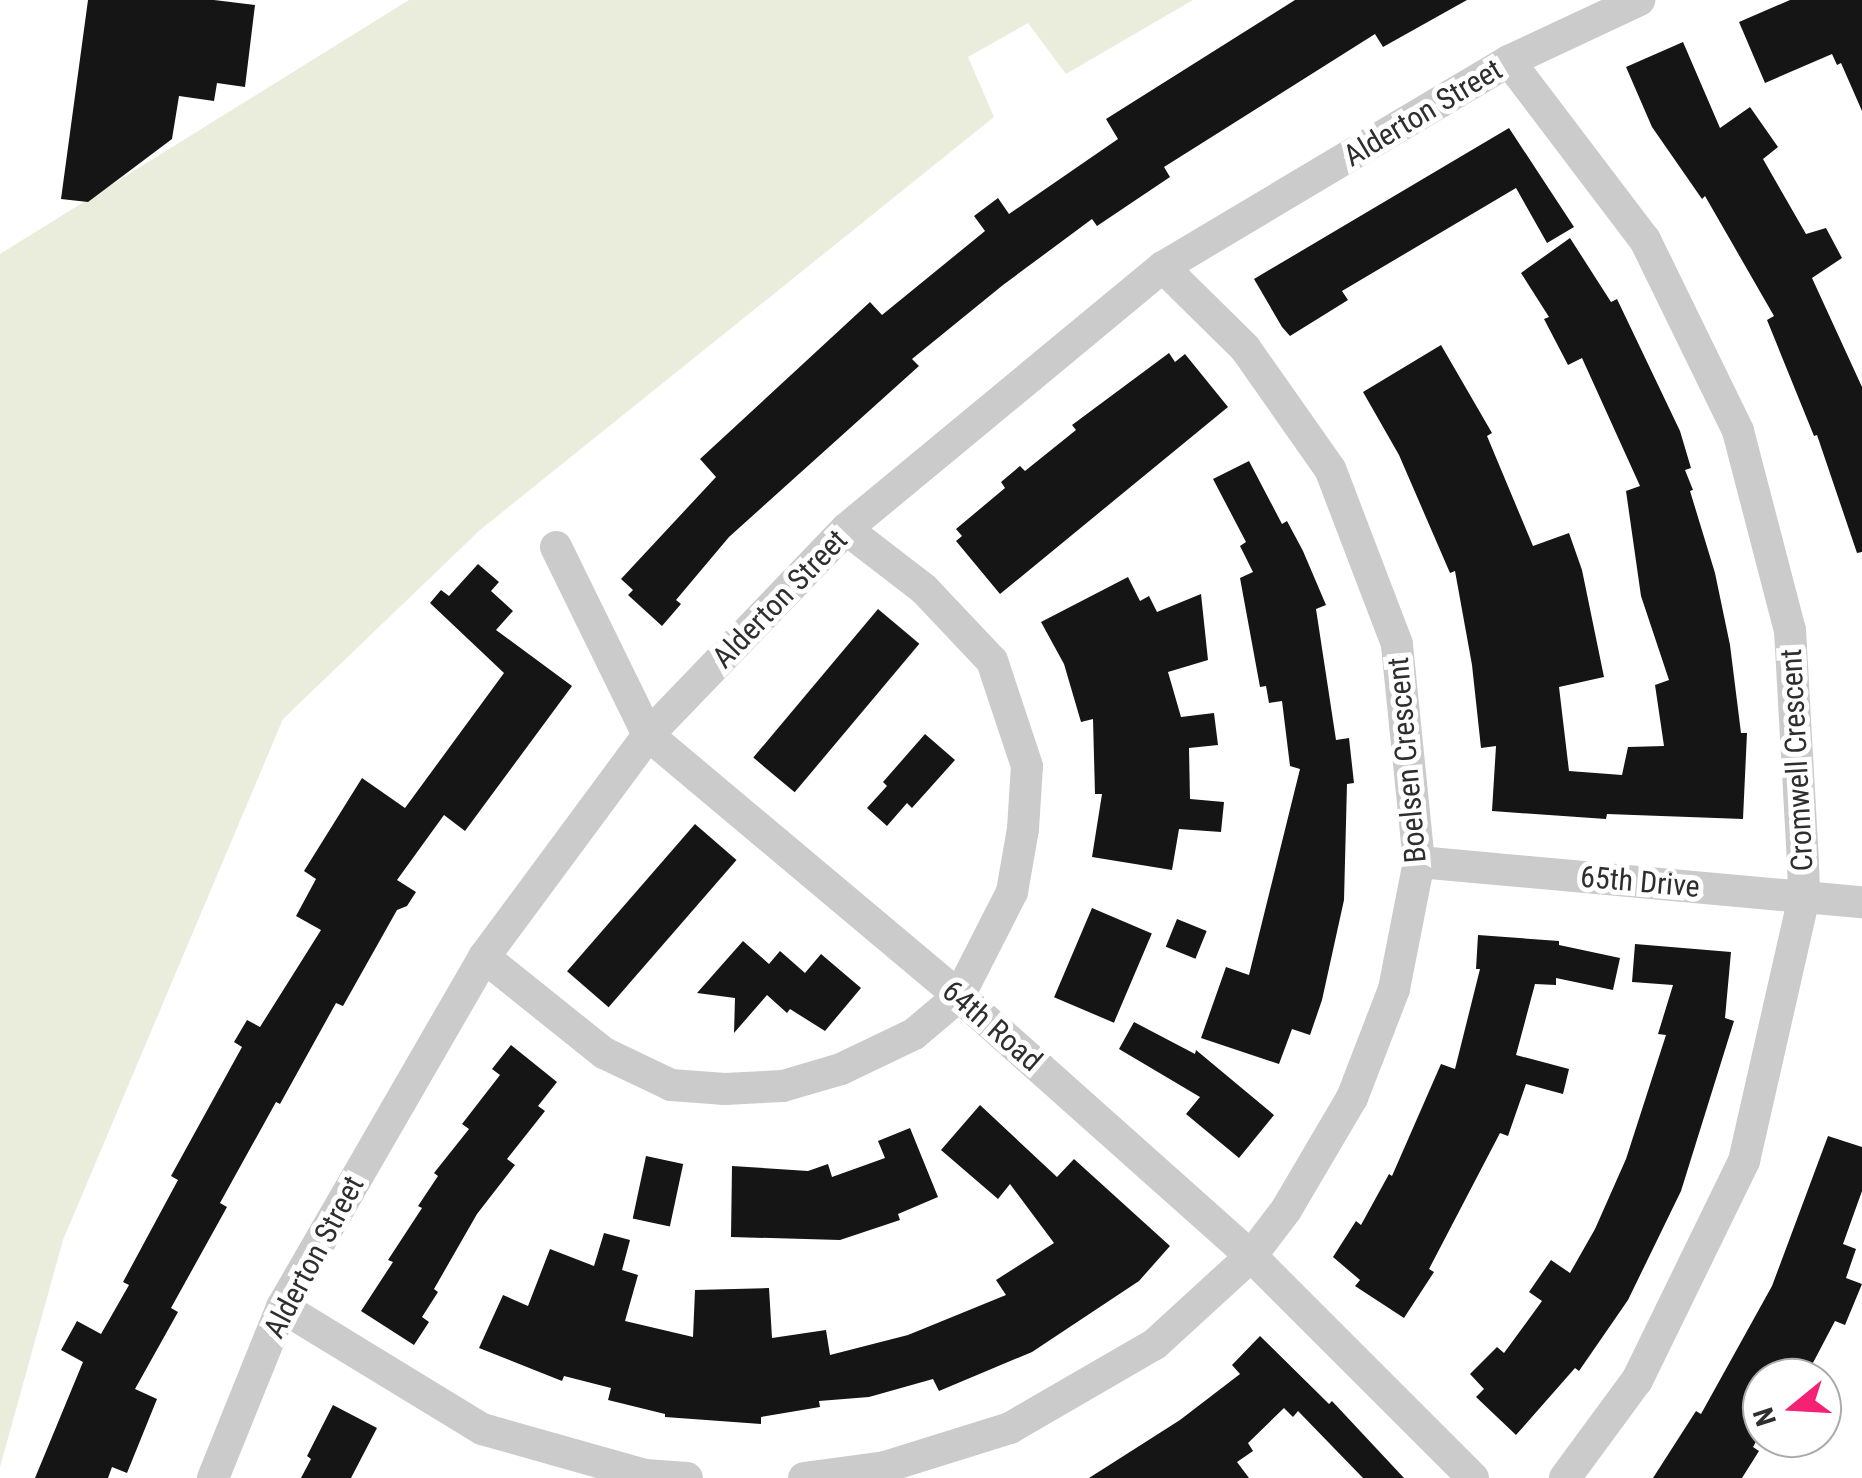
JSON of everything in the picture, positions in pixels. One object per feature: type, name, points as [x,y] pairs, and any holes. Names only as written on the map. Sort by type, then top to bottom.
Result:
[{"type":"street","name":"Alderton Street","points":[[213,1478],[282,1306],[484,956],[648,735],[846,530],[1163,267],[1509,61],[1639,0]]},
{"type":"street","name":"Cromwell Crescent","points":[[1509,61],[1645,240],[1738,430],[1790,630],[1804,897],[1744,1161],[1636,1380],[1565,1478]]},
{"type":"street","name":"Boelsen Crescent","points":[[804,1478],[886,1472],[1010,1428],[1155,1344],[1251,1256],[1308,1178],[1352,1098],[1394,988],[1419,862],[1397,644],[1330,469],[1244,348],[1163,267]]},
{"type":"street","points":[[484,956],[604,1053],[671,1085],[725,1090],[783,1086],[842,1069],[914,1034],[959,996],[1012,892],[1024,829],[1027,766],[992,661],[924,589],[846,530]]},
{"type":"street","name":"64th Road","points":[[556,547],[648,735],[959,996],[1251,1256],[1473,1478]]},
{"type":"street","name":"65th Drive","points":[[1419,862],[1862,902]]},
{"type":"street","points":[[282,1306],[482,1429],[644,1475],[687,1478]]},
{"type":"green space","points":[[409,0],[1193,0],[1066,74],[1028,23],[968,57],[994,117],[480,530],[283,719],[63,1240],[0,1467],[0,254]]},
{"type":"building","points":[[88,0],[214,0],[255,5],[245,87],[217,83],[214,101],[179,96],[172,139],[88,202],[61,199]]},
{"type":"building","points":[[1295,0],[1467,0],[1383,47],[1375,34],[1164,167],[1170,177],[1097,226],[1092,219],[1003,285],[912,359],[919,366],[729,537],[676,600],[681,604],[662,626],[628,595],[633,590],[621,579],[716,477],[700,459],[870,302],[882,315],[985,231],[974,216],[998,198],[1009,214],[1118,139],[1106,119]]},
{"type":"building","points":[[1790,0],[1862,0],[1862,111],[1841,63],[1837,65],[1832,54],[1765,83],[1739,22]]},
{"type":"building","points":[[1683,42],[1720,128],[1750,107],[1778,147],[1763,159],[1806,234],[1826,228],[1842,258],[1812,278],[1862,387],[1862,552],[1857,553],[1817,435],[1814,436],[1767,320],[1774,316],[1705,196],[1702,199],[1652,127],[1626,67]]},
{"type":"building","points":[[1509,128],[1574,227],[1547,243],[1516,188],[1342,291],[1348,300],[1290,336],[1254,279]]},
{"type":"building","points":[[1570,238],[1611,302],[1617,299],[1680,431],[1691,468],[1685,470],[1715,573],[1730,645],[1741,733],[1747,733],[1743,819],[1607,814],[1606,819],[1492,811],[1496,746],[1481,748],[1472,665],[1455,571],[1450,573],[1399,455],[1363,392],[1441,345],[1492,433],[1487,436],[1533,546],[1569,533],[1582,570],[1604,677],[1559,687],[1569,771],[1622,775],[1628,747],[1664,746],[1655,685],[1669,680],[1641,596],[1626,491],[1640,486],[1582,358],[1568,365],[1544,319],[1549,317],[1521,273]]},
{"type":"building","points":[[1169,353],[1175,362],[1185,354],[1228,407],[1000,594],[956,541],[962,536],[956,529],[1005,488],[1001,482],[1020,466],[1025,471],[1076,430],[1072,425]]},
{"type":"building","points":[[1249,461],[1282,524],[1287,521],[1326,605],[1316,609],[1336,740],[1349,738],[1354,783],[1347,784],[1344,900],[1322,1000],[1310,1035],[1292,1029],[1279,1064],[1201,1038],[1226,967],[1249,975],[1300,769],[1290,766],[1282,701],[1269,703],[1266,686],[1260,687],[1240,578],[1253,572],[1240,546],[1246,542],[1213,479]]},
{"type":"building","points":[[478,564],[499,582],[491,591],[513,611],[496,630],[572,686],[465,831],[444,815],[397,880],[416,892],[407,906],[397,910],[343,1006],[336,1003],[280,1104],[276,1102],[220,1203],[227,1207],[171,1308],[178,1312],[135,1389],[157,1399],[127,1473],[112,1467],[108,1478],[35,1478],[83,1362],[61,1350],[77,1321],[101,1334],[129,1285],[123,1282],[178,1180],[171,1176],[242,1047],[234,1042],[247,1020],[260,1027],[321,930],[296,916],[316,879],[304,871],[362,778],[405,808],[504,673],[430,603],[441,590],[449,596]]},
{"type":"building","points":[[1128,577],[1140,601],[1149,596],[1157,612],[1201,594],[1208,660],[1168,672],[1181,717],[1214,713],[1218,745],[1189,748],[1190,799],[1224,802],[1221,832],[1179,829],[1172,870],[1092,857],[1102,794],[1095,794],[1093,719],[1081,722],[1064,664],[1041,622]]},
{"type":"building","points":[[878,609],[919,644],[795,792],[753,758]]},
{"type":"building","points":[[925,734],[955,760],[912,808],[907,803],[887,826],[867,808],[887,786],[883,782]]},
{"type":"building","points":[[695,824],[737,860],[609,1007],[567,971]]},
{"type":"building","points":[[1092,908],[1152,933],[1114,1023],[1054,997]]},
{"type":"building","points":[[1177,919],[1207,931],[1195,959],[1166,947]]},
{"type":"building","points":[[1478,935],[1559,941],[1559,945],[1620,958],[1613,990],[1556,978],[1556,985],[1535,984],[1516,1055],[1569,1069],[1563,1094],[1526,1084],[1508,1136],[1500,1133],[1429,1269],[1434,1272],[1404,1318],[1355,1286],[1360,1280],[1333,1257],[1356,1221],[1361,1225],[1389,1174],[1392,1176],[1441,1064],[1455,1069],[1480,969],[1476,969]]},
{"type":"building","points":[[743,941],[769,964],[780,951],[805,973],[821,954],[861,988],[825,1031],[790,1009],[787,1013],[767,995],[734,1033],[735,998],[697,993]]},
{"type":"building","points":[[1635,944],[1731,952],[1725,1018],[1734,1021],[1681,1191],[1628,1300],[1579,1371],[1575,1368],[1516,1435],[1476,1397],[1484,1389],[1470,1374],[1497,1347],[1504,1353],[1542,1301],[1529,1292],[1551,1260],[1570,1273],[1595,1229],[1626,1159],[1666,1035],[1658,1034],[1673,985],[1632,982]]},
{"type":"building","points":[[1134,1022],[1195,1054],[1196,1050],[1274,1115],[1239,1158],[1186,1114],[1200,1097],[1119,1049]]},
{"type":"building","points":[[511,1045],[557,1082],[538,1106],[545,1111],[507,1159],[515,1165],[477,1214],[434,1289],[438,1292],[422,1317],[429,1322],[414,1345],[361,1311],[422,1208],[418,1206],[438,1176],[434,1173],[469,1129],[462,1124],[500,1075],[492,1069]]},
{"type":"building","points":[[980,1105],[1057,1177],[1074,1159],[1170,1246],[1139,1281],[1032,1352],[939,1391],[933,1379],[869,1397],[819,1401],[820,1407],[761,1417],[761,1424],[665,1417],[608,1400],[611,1388],[564,1376],[562,1381],[479,1348],[503,1295],[528,1306],[550,1249],[594,1266],[604,1233],[630,1240],[622,1270],[638,1275],[625,1321],[693,1337],[695,1290],[769,1288],[772,1338],[826,1330],[830,1355],[908,1335],[1006,1295],[996,1280],[1054,1243],[1010,1184],[998,1199],[941,1150]]},
{"type":"building","points":[[910,1128],[938,1197],[898,1214],[900,1220],[840,1240],[731,1237],[732,1166],[808,1171],[828,1164],[832,1177],[885,1158],[878,1141]]},
{"type":"building","points":[[1828,1136],[1862,1147],[1862,1191],[1843,1244],[1856,1249],[1846,1278],[1862,1284],[1845,1325],[1835,1321],[1816,1358],[1742,1358],[1742,1458],[1755,1458],[1742,1478],[1653,1478],[1696,1411],[1701,1414],[1772,1286]]},
{"type":"building","points":[[646,1156],[683,1164],[670,1227],[633,1219]]},
{"type":"building","points":[[1260,1336],[1329,1404],[1332,1401],[1404,1478],[1363,1478],[1298,1411],[1293,1417],[1284,1408],[1248,1443],[1253,1451],[1237,1462],[1249,1478],[1089,1478],[1180,1420],[1240,1374],[1232,1365]]},
{"type":"building","points":[[333,1405],[377,1428],[351,1478],[301,1478],[311,1459],[307,1456]]}]
